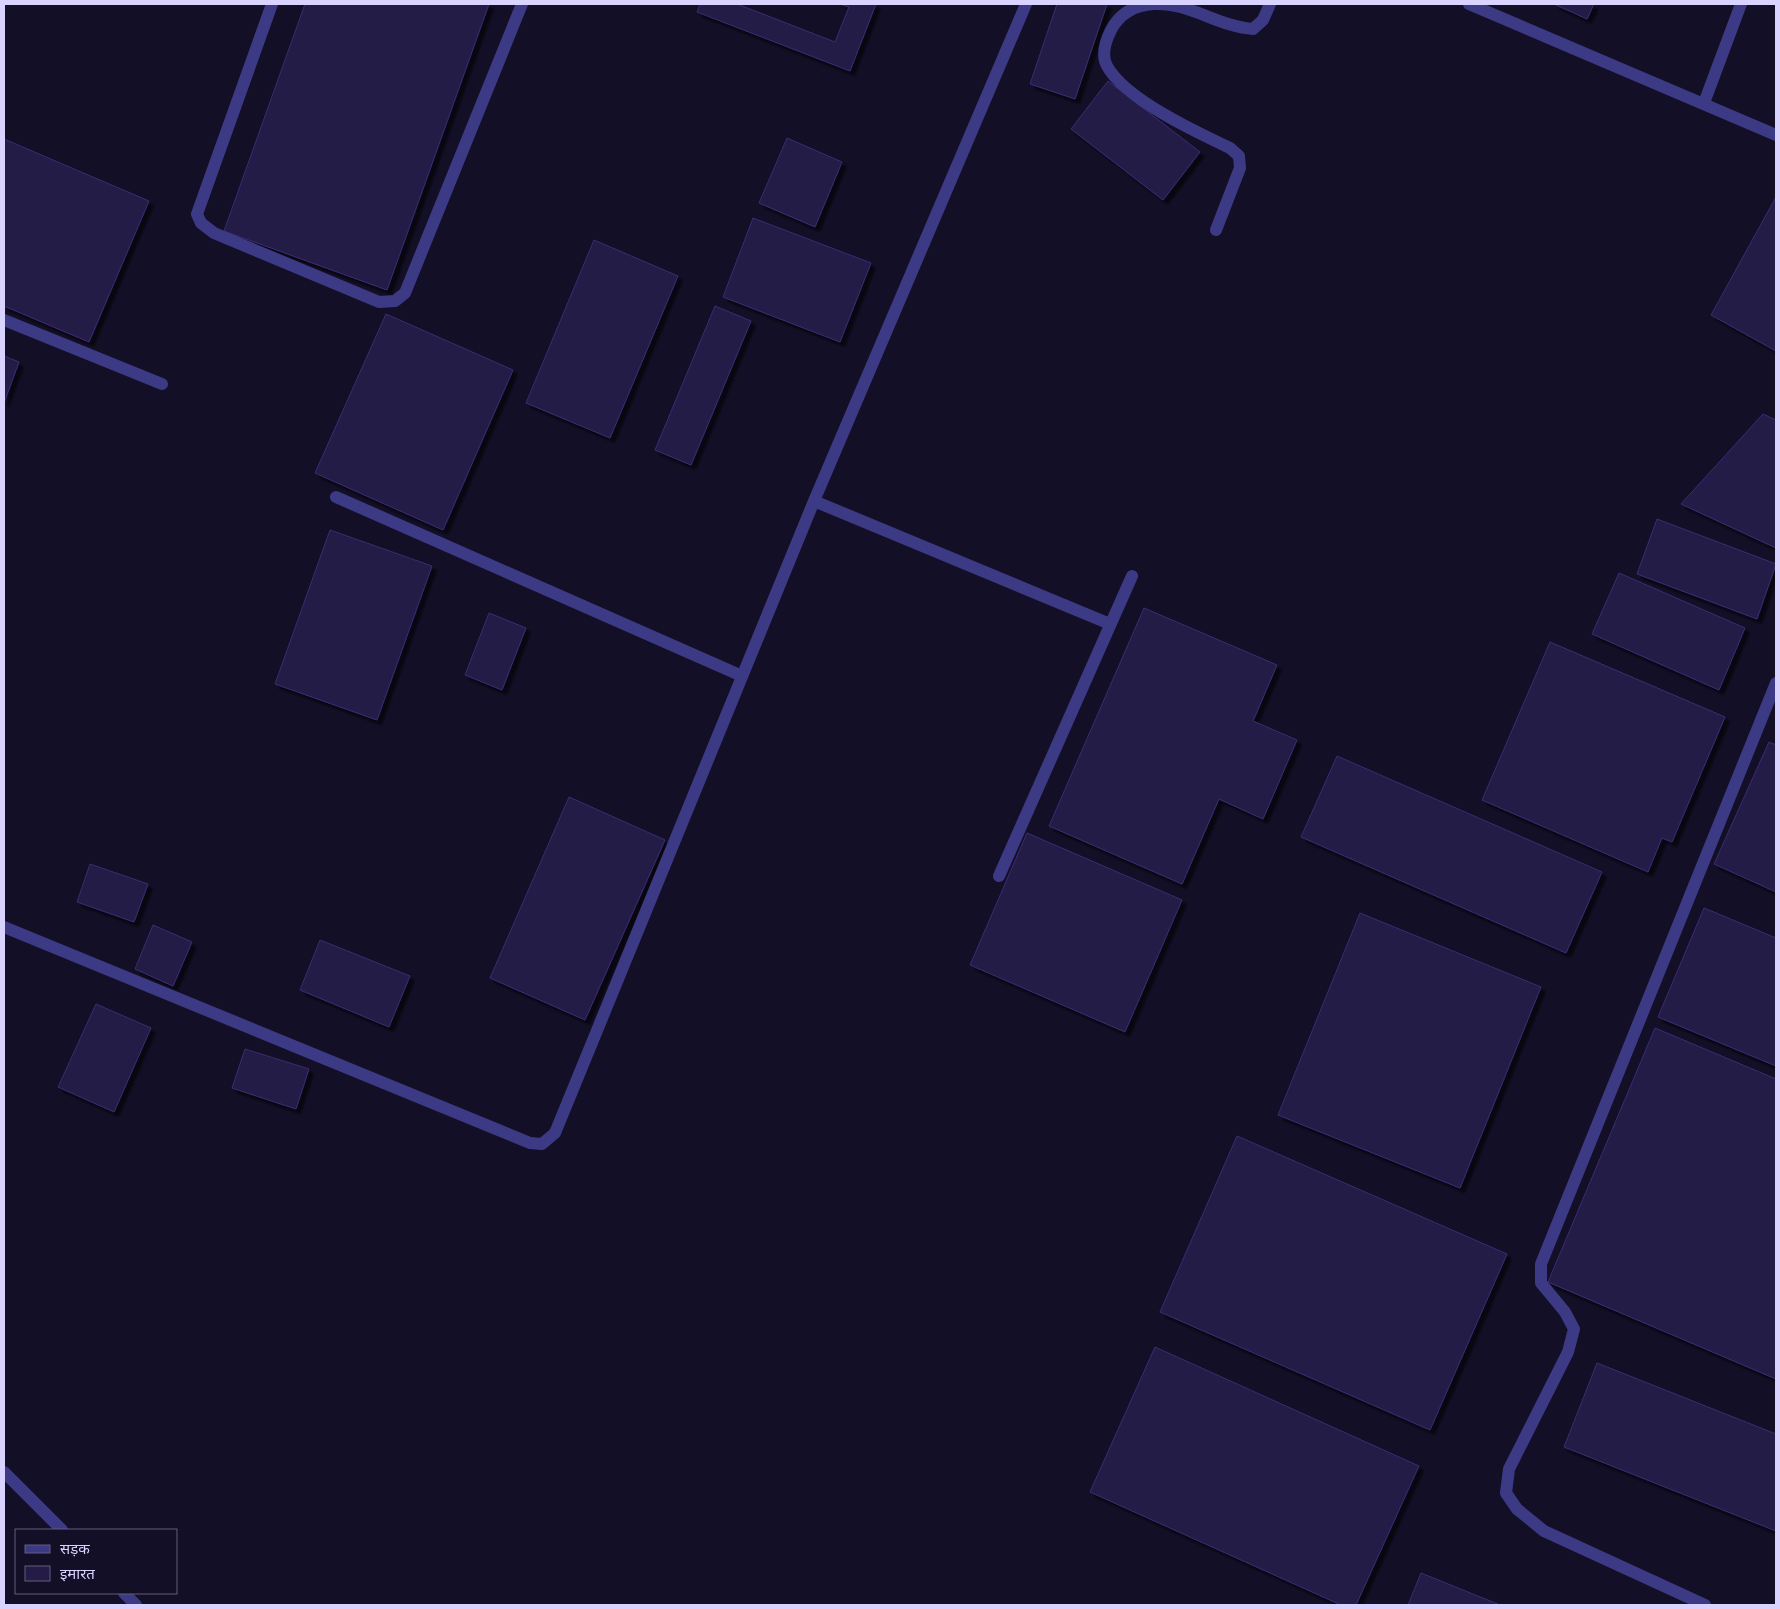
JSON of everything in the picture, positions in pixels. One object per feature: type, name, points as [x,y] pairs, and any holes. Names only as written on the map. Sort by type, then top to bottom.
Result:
[{"type":"street","points":[[272,4],[197,214],[201,223],[214,233],[380,302],[395,301],[405,293],[522,4]]},
{"type":"street","points":[[4,927],[530,1143],[542,1144],[555,1133],[814,501],[1026,4]]},
{"type":"street","points":[[1216,230],[1240,168],[1239,156],[1230,148],[1146,103],[1106,65],[1104,42],[1117,19],[1136,6],[1156,4],[1182,7],[1238,28],[1253,29],[1263,20],[1270,4]]},
{"type":"street","points":[[1469,4],[1776,135]]},
{"type":"street","points":[[1704,103],[1741,4]]},
{"type":"street","points":[[4,320],[162,384]]},
{"type":"street","points":[[336,497],[742,676]]},
{"type":"street","points":[[814,501],[1110,624]]},
{"type":"street","points":[[999,876],[1132,576]]},
{"type":"street","points":[[1704,1605],[1544,1531],[1517,1509],[1506,1493],[1509,1470],[1568,1352],[1574,1329],[1565,1312],[1541,1283],[1541,1264],[1776,683]]},
{"type":"street","points":[[4,1472],[61,1529]]},
{"type":"street","points":[[125,1594],[136,1605]]},
{"type":"building","points":[[305,4],[489,4],[387,290],[224,231]]},
{"type":"building","points":[[700,4],[737,4],[835,42],[849,7],[840,4],[876,4],[850,71],[697,12]]},
{"type":"building","points":[[1057,4],[1107,4],[1075,99],[1030,84]]},
{"type":"building","points":[[1554,4],[1594,4],[1587,19]]},
{"type":"building","points":[[1108,81],[1200,152],[1163,200],[1071,129]]},
{"type":"building","points":[[787,138],[842,162],[815,227],[759,203]]},
{"type":"building","points":[[4,139],[149,201],[89,342],[4,306]]},
{"type":"building","points":[[1776,197],[1776,351],[1711,315]]},
{"type":"building","points":[[753,218],[871,263],[840,342],[723,297]]},
{"type":"building","points":[[594,240],[678,276],[610,438],[526,403]]},
{"type":"building","points":[[715,306],[751,321],[691,465],[655,450]]},
{"type":"building","points":[[386,314],[513,370],[443,530],[315,473]]},
{"type":"building","points":[[4,356],[19,362],[4,403]]},
{"type":"building","points":[[1763,414],[1776,420],[1776,548],[1681,504]]},
{"type":"building","points":[[1657,519],[1776,564],[1757,619],[1637,574]]},
{"type":"building","points":[[330,530],[432,566],[377,720],[275,684]]},
{"type":"building","points":[[1619,573],[1745,628],[1719,690],[1592,634]]},
{"type":"building","points":[[1144,608],[1277,665],[1253,721],[1297,740],[1263,819],[1219,799],[1182,884],[1049,826]]},
{"type":"building","points":[[489,613],[526,628],[502,690],[465,675]]},
{"type":"building","points":[[1550,642],[1725,717],[1672,842],[1662,838],[1648,872],[1482,800]]},
{"type":"building","points":[[1769,742],[1776,745],[1776,892],[1714,864]]},
{"type":"building","points":[[1337,756],[1602,872],[1566,953],[1301,837]]},
{"type":"building","points":[[569,797],[665,840],[585,1020],[490,978]]},
{"type":"building","points":[[1027,833],[1182,900],[1125,1032],[970,965]]},
{"type":"building","points":[[90,864],[148,884],[134,922],[77,902]]},
{"type":"building","points":[[1704,908],[1776,938],[1776,1066],[1658,1017]]},
{"type":"building","points":[[1360,913],[1541,987],[1460,1188],[1278,1115]]},
{"type":"building","points":[[153,925],[192,942],[173,986],[135,969]]},
{"type":"building","points":[[320,940],[410,976],[389,1027],[300,990]]},
{"type":"building","points":[[96,1004],[151,1028],[114,1112],[58,1087]]},
{"type":"building","points":[[1655,1028],[1776,1079],[1776,1379],[1548,1282]]},
{"type":"building","points":[[245,1049],[309,1069],[296,1109],[232,1088]]},
{"type":"building","points":[[1237,1136],[1507,1254],[1430,1430],[1160,1312]]},
{"type":"building","points":[[1155,1347],[1419,1466],[1356,1605],[1341,1605],[1090,1492]]},
{"type":"building","points":[[1597,1363],[1776,1434],[1776,1531],[1564,1447]]},
{"type":"building","points":[[1421,1573],[1500,1605],[1408,1605]]}]
